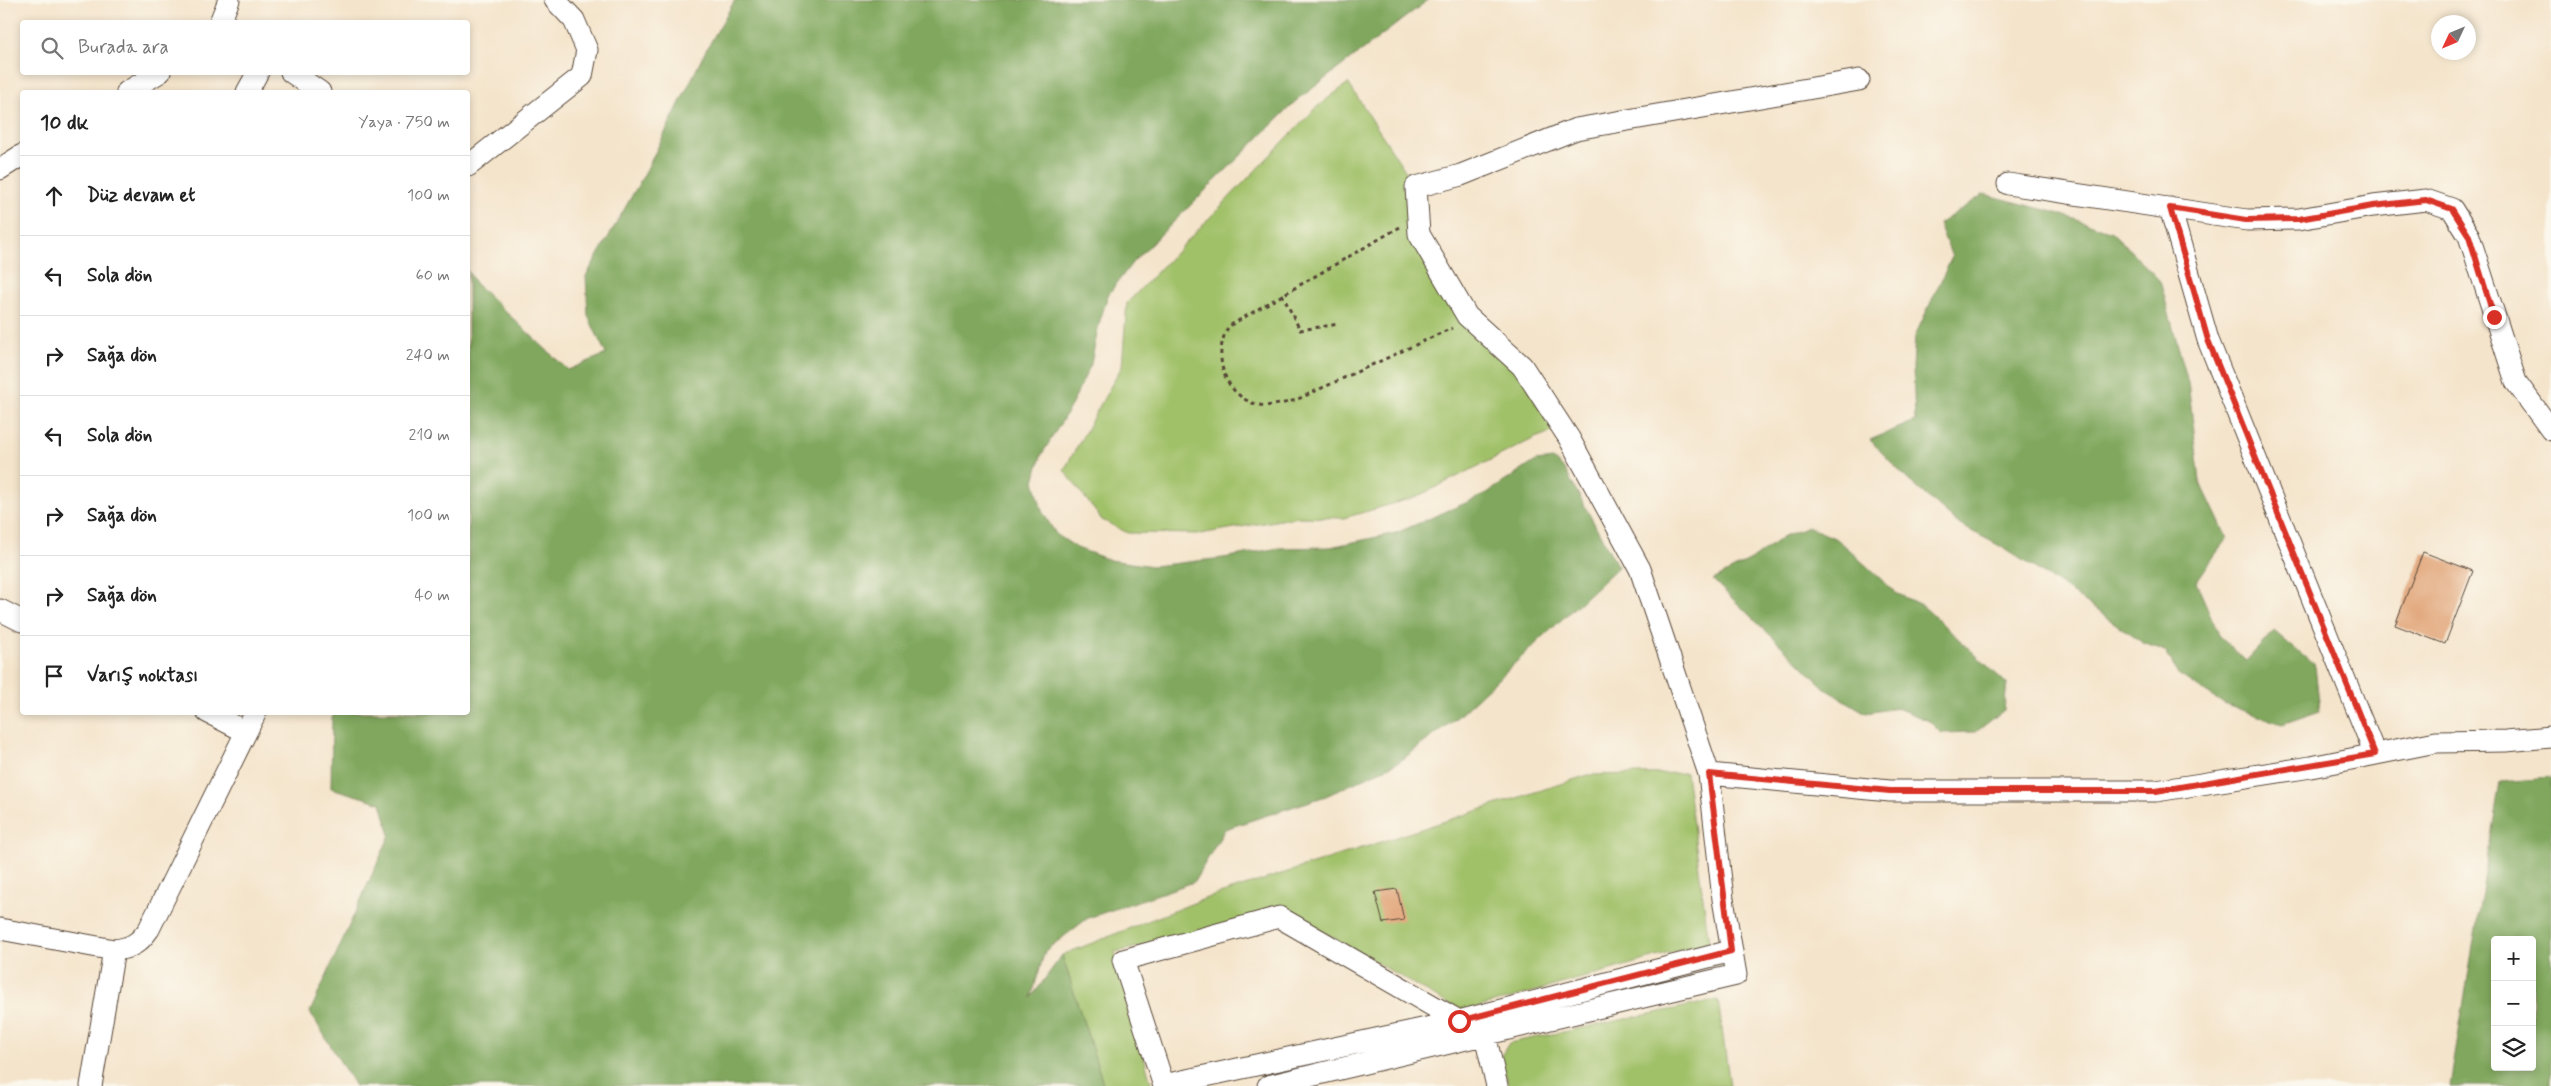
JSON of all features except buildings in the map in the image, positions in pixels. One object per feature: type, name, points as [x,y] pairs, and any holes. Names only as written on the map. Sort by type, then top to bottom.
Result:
[{"type":"street","points":[[221,20],[229,0]]},
{"type":"street","points":[[470,164],[582,76],[587,50],[574,20],[555,0]]},
{"type":"street","points":[[129,90],[155,75]]},
{"type":"street","points":[[248,90],[256,75]]},
{"type":"street","points":[[295,80],[316,90]]},
{"type":"street","points":[[1268,1086],[1736,975],[1731,951],[1709,774],[1640,569],[1569,438],[1522,366],[1471,320],[1418,234],[1416,187],[1461,175],[1576,129],[1859,80]]},
{"type":"street","points":[[0,169],[20,157]]},
{"type":"street","points":[[2008,184],[2246,220],[2299,219],[2373,206],[2426,200],[2452,209],[2469,236],[2516,382],[2551,430]]},
{"type":"street","points":[[2170,208],[2208,340],[2375,754]]},
{"type":"street","points":[[0,610],[20,620]]},
{"type":"street","points":[[212,715],[246,732]]},
{"type":"street","points":[[0,930],[114,950],[130,948],[141,941],[149,929],[254,715]]},
{"type":"street","points":[[1709,774],[1890,791],[2156,791],[2436,742],[2506,741],[2551,737]]},
{"type":"street","points":[[1459,1021],[1279,917],[1123,960],[1164,1086],[1459,1021],[1731,951]]},
{"type":"street","points":[[91,1086],[114,950]]},
{"type":"street","points":[[1485,1035],[1498,1086]]},
{"type":"path","points":[[1418,217],[1229,326],[1222,338],[1220,349],[1225,377],[1241,397],[1252,403],[1278,406],[1296,400],[1471,320]]},
{"type":"path","points":[[1282,294],[1300,330],[1339,324]]},
{"type":"green space","points":[[735,0],[1428,0],[1296,101],[1132,263],[1108,295],[1099,324],[1091,364],[1072,404],[1041,456],[1034,481],[1042,511],[1056,534],[1077,548],[1110,560],[1153,566],[1223,558],[1279,548],[1330,547],[1396,533],[1484,495],[1536,461],[1553,459],[1565,470],[1618,567],[1454,720],[1399,762],[1326,796],[1225,829],[1194,882],[1088,918],[1045,951],[1031,998],[1062,955],[1104,1086],[355,1086],[310,1012],[390,835],[381,803],[331,788],[334,715],[470,715],[470,274],[475,283],[568,370],[606,354],[588,316],[586,276],[645,173],[705,52]]},
{"type":"green space","points":[[1348,83],[1416,187],[1419,234],[1562,428],[1535,438],[1416,497],[1344,518],[1298,517],[1200,534],[1128,533],[1102,520],[1064,470],[1122,366],[1127,303],[1317,107]]},
{"type":"green space","points":[[1984,194],[2054,212],[2112,232],[2160,281],[2188,382],[2200,481],[2227,538],[2196,582],[2220,637],[2246,661],[2274,631],[2315,666],[2320,711],[2282,724],[2224,704],[2178,674],[2165,651],[2143,643],[2049,577],[2000,546],[1960,525],[1907,479],[1870,440],[1915,421],[1913,367],[1915,336],[1952,257],[1939,224]]},
{"type":"green space","points":[[1809,527],[1837,539],[1896,593],[1923,606],[2007,684],[2004,710],[1976,732],[1941,733],[1929,721],[1897,708],[1866,713],[1826,689],[1713,580],[1753,559],[1784,536]]},
{"type":"green space","points":[[1686,773],[1709,942],[1462,1012],[1294,915],[1115,952],[1152,1086],[1104,1086],[1062,955],[1201,900],[1588,775]]},
{"type":"green space","points":[[2551,778],[2551,1086],[2450,1086],[2500,782]]},
{"type":"green space","points":[[1718,1000],[1730,1086],[1509,1086],[1499,1059],[1509,1043]]},
{"type":"route","points":[[1459,1021],[1731,951],[1723,899],[1709,774],[1890,791],[2156,791],[2311,767],[2375,754],[2208,340],[2170,208],[2246,220],[2299,219],[2373,206],[2426,200],[2452,209],[2469,236],[2494,317]]}]
